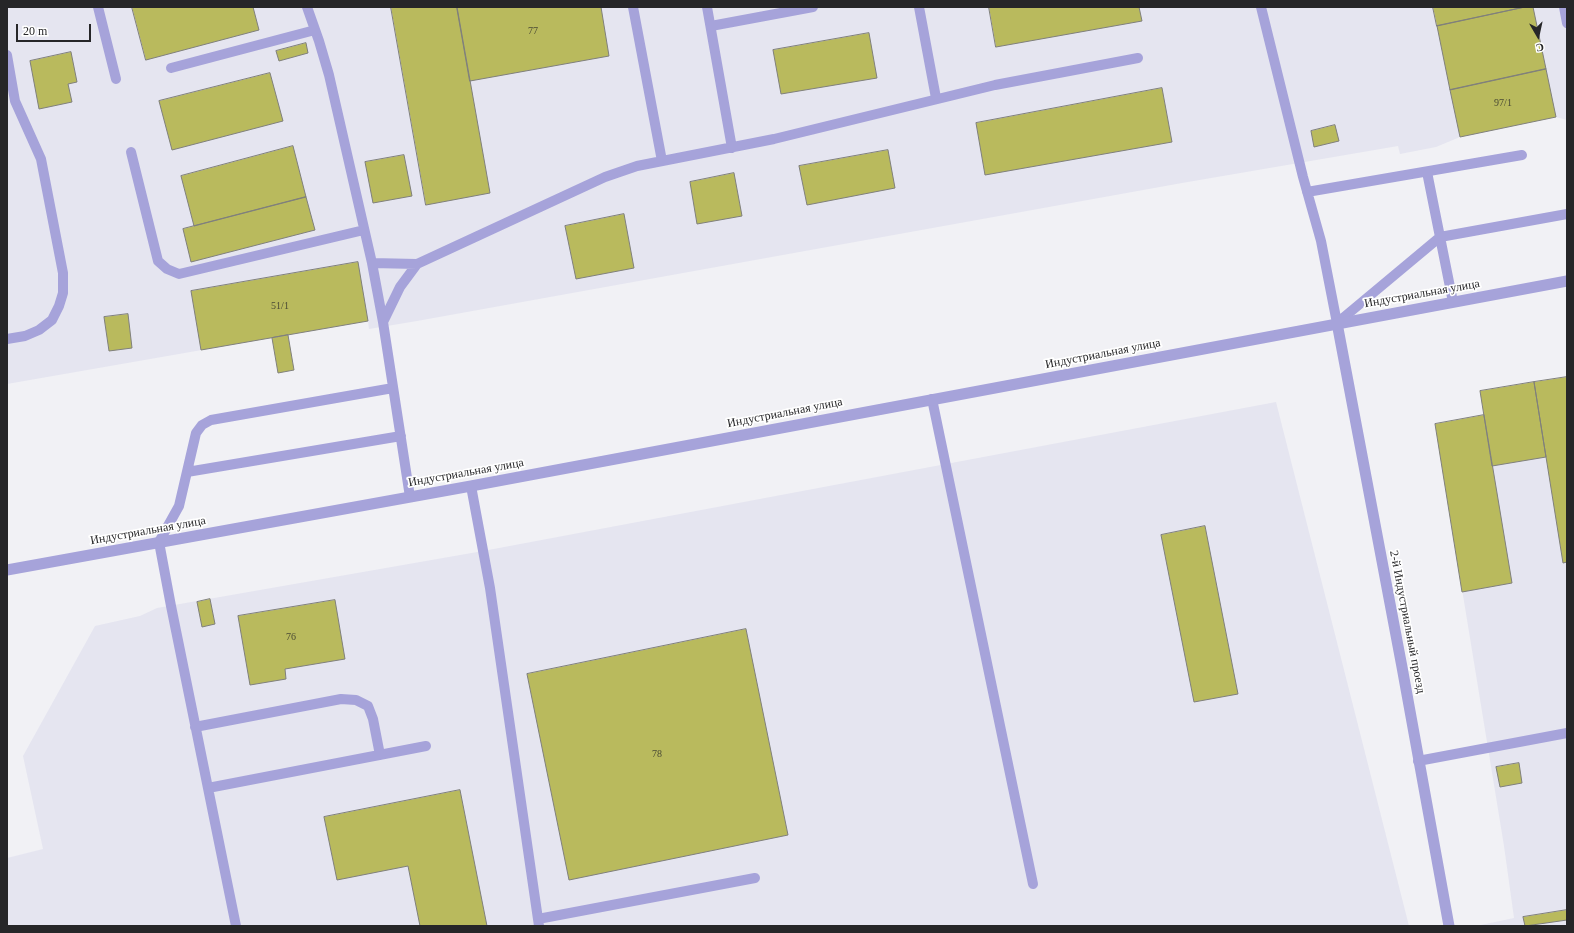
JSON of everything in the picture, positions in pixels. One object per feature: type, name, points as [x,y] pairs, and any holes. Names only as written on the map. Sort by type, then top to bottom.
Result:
[{"type":"street","name":"Индустриальная улица","points":[[7,570],[471,486],[1567,281]]},
{"type":"street","name":"2-й Индустриальный проезд","points":[[1337,323],[1449,926]]},
{"type":"lane","points":[[98,7],[116,79]]},
{"type":"lane","points":[[307,7],[329,75],[372,263],[383,322],[410,497]]},
{"type":"lane","points":[[633,7],[662,161]]},
{"type":"lane","points":[[707,7],[732,148]]},
{"type":"lane","points":[[711,26],[813,7]]},
{"type":"lane","points":[[919,7],[936,98]]},
{"type":"lane","points":[[1262,7],[1307,192],[1321,241],[1337,323],[1440,237],[1567,214]]},
{"type":"lane","points":[[1564,7],[1567,23]]},
{"type":"lane","points":[[171,68],[315,30]]},
{"type":"lane","points":[[7,55],[11,102],[41,159],[63,273],[63,293],[59,306],[52,320],[39,330],[25,336],[7,339]]},
{"type":"lane","points":[[372,263],[417,264],[605,177],[637,166],[732,148],[995,84],[1138,58]]},
{"type":"lane","points":[[131,152],[158,261],[167,269],[179,274],[364,230]]},
{"type":"lane","points":[[1307,192],[1522,155]]},
{"type":"lane","points":[[1427,172],[1453,302]]},
{"type":"lane","points":[[383,322],[400,287],[417,264]]},
{"type":"lane","points":[[236,926],[159,542],[179,506],[196,433],[202,425],[211,420],[393,388]]},
{"type":"lane","points":[[932,399],[1033,884]]},
{"type":"lane","points":[[187,472],[401,436]]},
{"type":"lane","points":[[471,486],[490,588],[538,923],[755,878]]},
{"type":"lane","points":[[196,727],[341,699],[356,700],[368,706],[373,719],[380,755]]},
{"type":"lane","points":[[1418,761],[1567,733]]},
{"type":"lane","points":[[208,788],[426,746]]},
{"type":"shaded area","points":[[7,7],[1567,7],[1567,120],[1556,117],[1460,137],[1436,147],[1400,154],[1398,146],[1182,183],[417,321],[369,329],[368,321],[7,384]]},
{"type":"shaded area","points":[[1567,377],[1567,926],[1476,926],[1514,918],[1504,846],[1435,424],[1484,415],[1480,391]]},
{"type":"shaded area","points":[[1276,402],[1409,926],[7,926],[7,858],[43,849],[23,756],[95,626],[140,616],[157,608],[483,551]]},
{"type":"building","points":[[132,7],[253,7],[259,30],[146,60]]},
{"type":"building","points":[[391,7],[457,7],[490,193],[426,205]]},
{"type":"building","points":[[457,7],[601,7],[609,56],[470,81]]},
{"type":"building","points":[[989,7],[1139,7],[1142,21],[996,47]]},
{"type":"building","points":[[1433,7],[1525,7],[1437,26]]},
{"type":"building","points":[[1525,7],[1533,7],[1546,69],[1450,90],[1437,26]]},
{"type":"building","points":[[869,33],[877,78],[781,94],[773,50]]},
{"type":"building","points":[[306,43],[308,53],[279,61],[276,51]]},
{"type":"building","points":[[71,52],[77,82],[68,84],[72,102],[39,109],[30,61]]},
{"type":"building","points":[[1546,69],[1556,117],[1460,137],[1450,90]]},
{"type":"building","points":[[270,73],[283,121],[172,150],[159,101]]},
{"type":"building","points":[[1162,88],[1172,142],[985,175],[976,123]]},
{"type":"building","points":[[1335,125],[1339,141],[1314,147],[1311,131]]},
{"type":"building","points":[[293,146],[306,197],[194,226],[181,176]]},
{"type":"building","points":[[888,150],[895,188],[807,205],[799,166]]},
{"type":"building","points":[[404,155],[412,196],[373,203],[365,162]]},
{"type":"building","points":[[734,173],[742,216],[697,224],[690,182]]},
{"type":"building","points":[[306,197],[315,230],[191,262],[183,229]]},
{"type":"building","points":[[624,214],[634,268],[576,279],[565,226]]},
{"type":"building","points":[[358,262],[368,321],[201,350],[191,291]]},
{"type":"building","points":[[128,314],[132,348],[109,351],[104,317]]},
{"type":"building","points":[[288,335],[294,370],[278,373],[272,338]]},
{"type":"building","points":[[1567,377],[1567,562],[1563,563],[1534,382]]},
{"type":"building","points":[[1534,382],[1546,457],[1492,466],[1480,391]]},
{"type":"building","points":[[1484,415],[1512,583],[1462,592],[1435,424]]},
{"type":"building","points":[[1205,526],[1238,694],[1194,702],[1161,535]]},
{"type":"building","points":[[210,599],[215,624],[202,627],[197,602]]},
{"type":"building","points":[[335,600],[345,659],[285,669],[286,679],[250,685],[238,616]]},
{"type":"building","points":[[746,629],[788,835],[569,880],[527,674]]},
{"type":"building","points":[[1519,763],[1522,783],[1500,787],[1496,767]]},
{"type":"building","points":[[460,790],[487,926],[420,926],[408,866],[337,880],[324,817]]},
{"type":"building","points":[[1567,910],[1567,920],[1525,926],[1523,917]]}]
